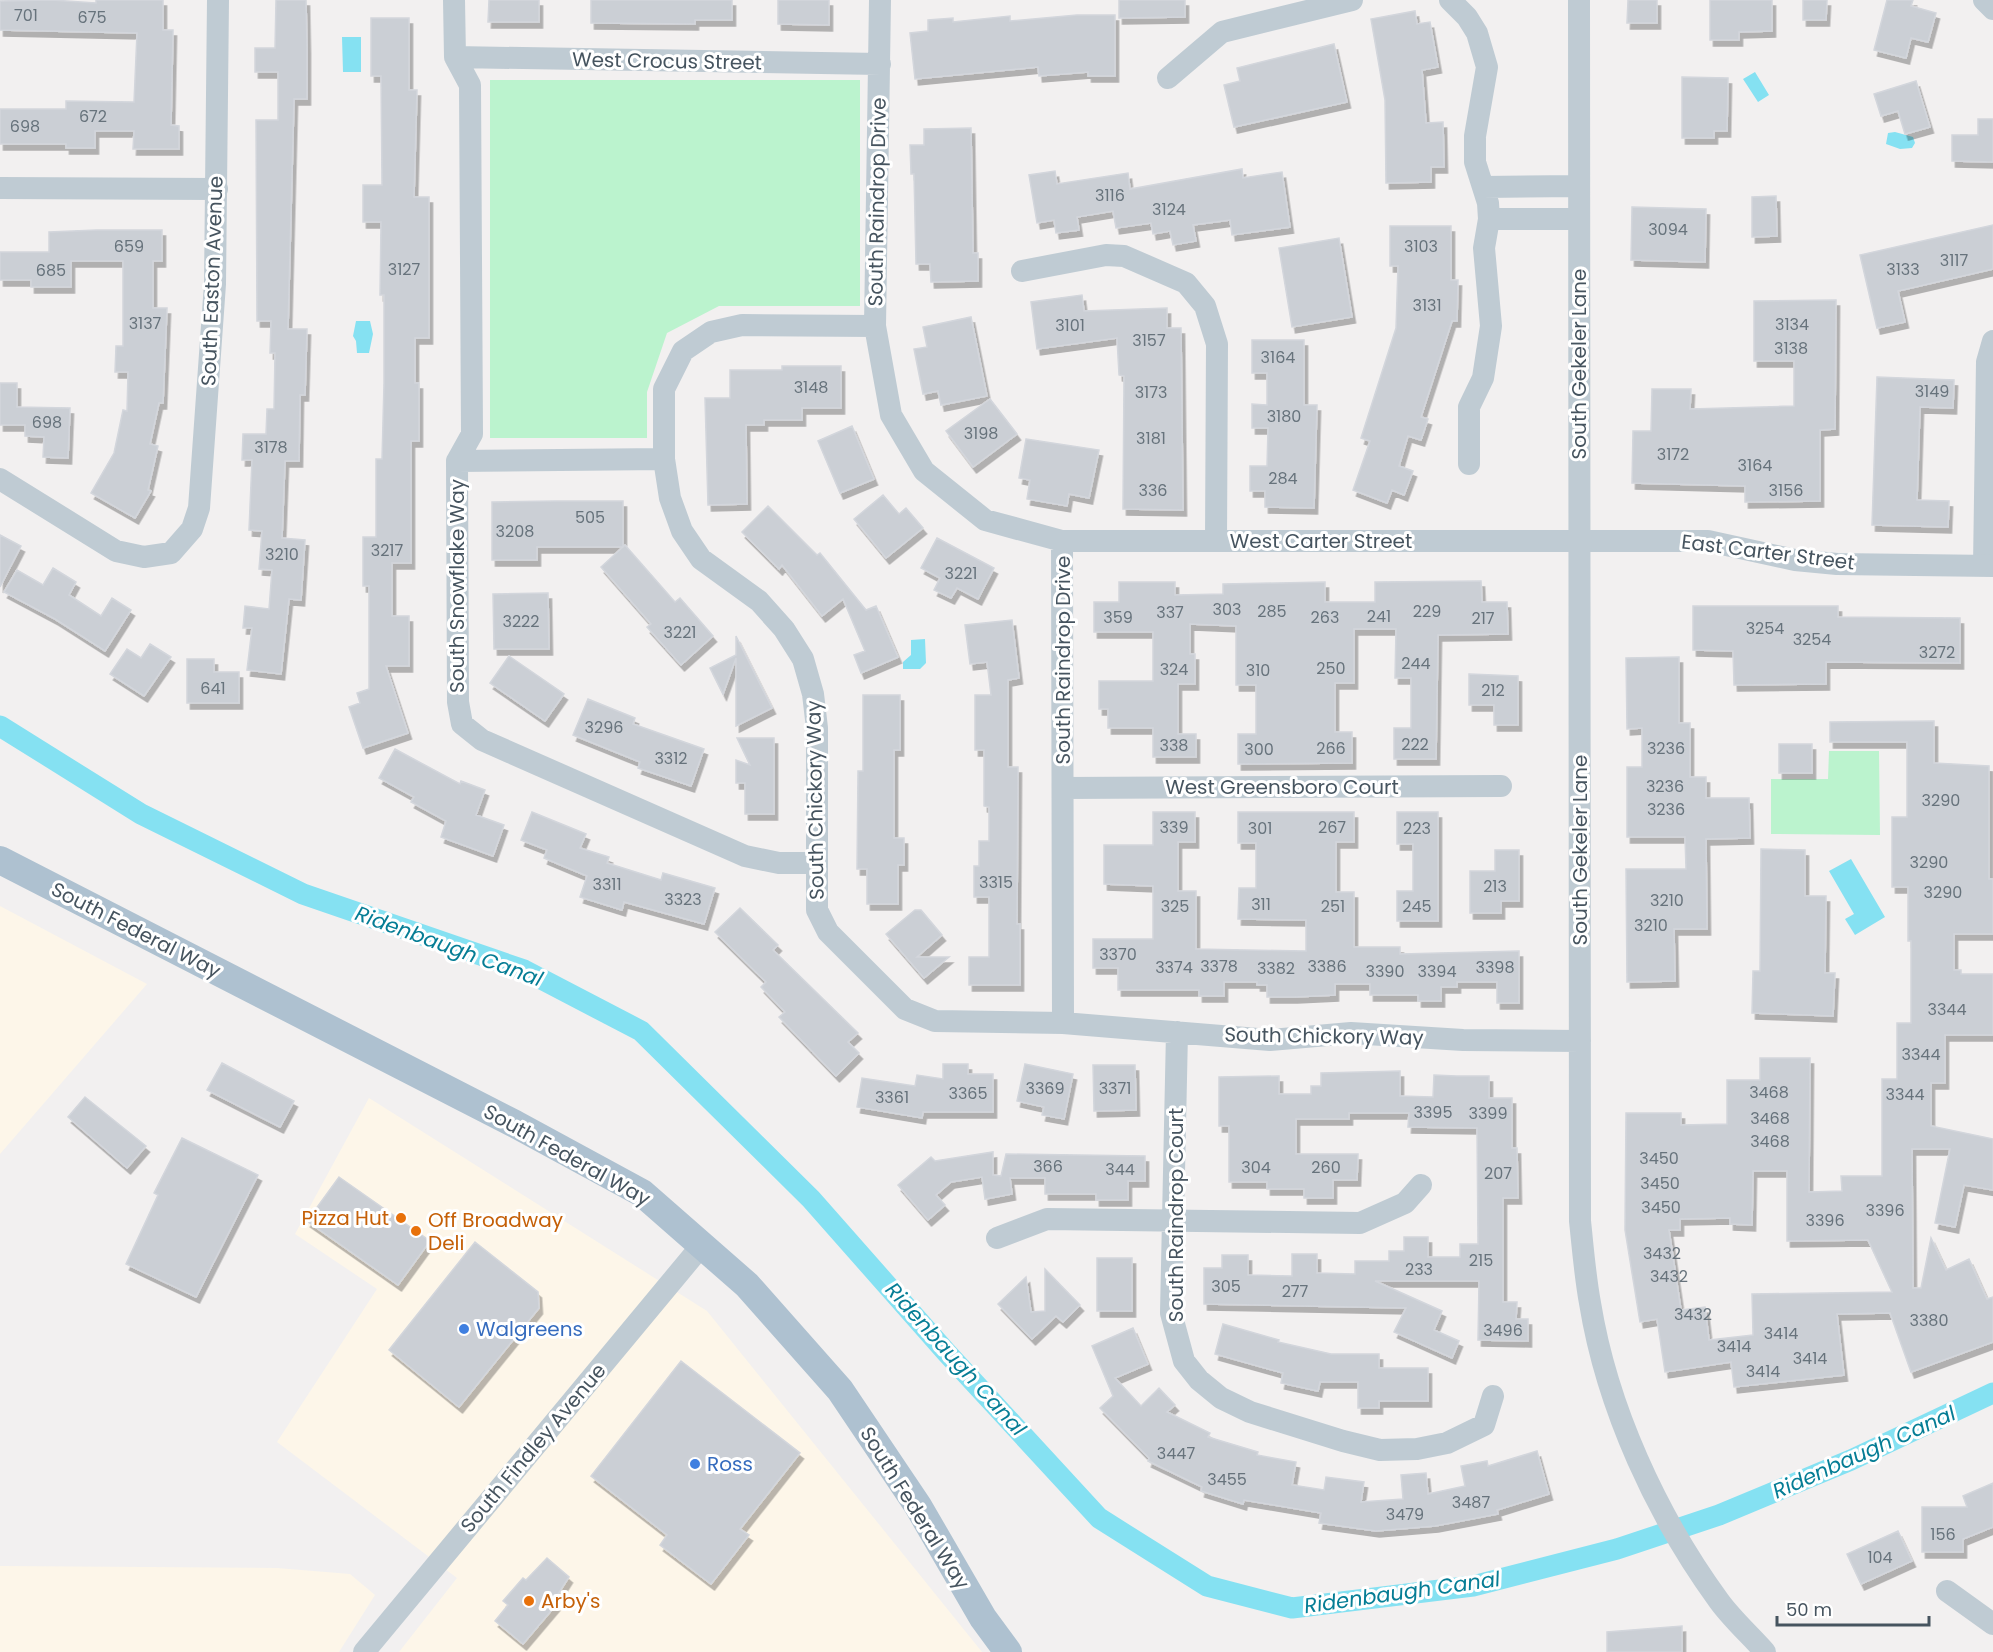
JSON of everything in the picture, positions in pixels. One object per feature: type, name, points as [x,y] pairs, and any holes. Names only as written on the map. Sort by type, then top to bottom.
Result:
[{"type":"main road","name":"South Federal Way","points":[[0,860],[515,1124],[642,1193],[747,1285],[840,1390],[918,1506],[983,1618],[1008,1652]]},
{"type":"street","name":"South Easton Avenue","points":[[0,479],[116,551],[144,558],[171,553],[192,530],[199,508],[215,284],[218,0]]},
{"type":"street","name":"South Snowflake Way","points":[[454,0],[454,57],[470,85],[472,434],[457,461],[458,702],[462,724],[482,740],[745,856],[779,863],[816,863]]},
{"type":"street","name":"South Raindrop Drive","points":[[880,0],[875,326],[891,415],[924,471],[984,520],[1062,541],[1063,1023]]},
{"type":"street","points":[[1168,78],[1222,32],[1352,0]]},
{"type":"street","points":[[1450,0],[1467,17],[1477,33],[1487,67],[1475,136],[1475,162],[1483,187],[1489,219],[1484,248],[1491,326],[1483,378],[1469,407],[1469,464]]},
{"type":"street","name":"South Gekeler Lane","points":[[1579,0],[1580,1221],[1590,1304],[1606,1369],[1628,1434],[1659,1508],[1681,1546],[1720,1603],[1765,1652]]},
{"type":"street","points":[[1984,0],[1993,9]]},
{"type":"street","name":"West Crocus Street","points":[[454,57],[880,64]]},
{"type":"street","points":[[1483,187],[1579,186]]},
{"type":"street","points":[[0,188],[217,189]]},
{"type":"street","points":[[1489,219],[1579,219]]},
{"type":"street","points":[[1022,271],[1106,255],[1124,256],[1186,283],[1205,306],[1217,344],[1216,541]]},
{"type":"street","name":"South Chickory Way","points":[[875,326],[742,325],[711,332],[683,351],[664,389],[664,459],[670,498],[682,531],[701,559],[759,601],[784,629],[803,659],[813,694],[817,728],[817,910],[828,932],[905,1009],[935,1021],[1063,1023],[1270,1040],[1351,1033],[1463,1040],[1580,1041]]},
{"type":"street","points":[[1989,566],[1987,362],[1993,341]]},
{"type":"street","points":[[457,461],[664,459]]},
{"type":"street","name":"West Carter Street","points":[[1062,541],[1580,540]]},
{"type":"street","name":"East Carter Street","points":[[1580,540],[1708,541],[1783,558],[1837,564],[1989,566]]},
{"type":"street","name":"West Greensboro Court","points":[[1063,788],[1501,786]]},
{"type":"street","name":"South Raindrop Court","points":[[1177,1032],[1172,1313],[1176,1337],[1184,1361],[1198,1380],[1221,1398],[1261,1416],[1343,1442],[1380,1450],[1417,1449],[1447,1443],[1484,1425],[1493,1396]]},
{"type":"street","points":[[997,1238],[1047,1219],[1360,1223],[1405,1203],[1421,1185]]},
{"type":"street","name":"South Findley Avenue","points":[[364,1652],[702,1245]]},
{"type":"street","points":[[1947,1590],[1990,1616]]},
{"type":"shaded area","points":[[0,906],[147,984],[0,1154]]},
{"type":"shaded area","points":[[369,1098],[707,1311],[982,1652],[399,1652],[457,1578],[277,1442],[377,1289],[295,1234]]},
{"type":"shaded area","points":[[0,1566],[277,1568],[350,1574],[375,1595],[339,1652],[0,1652]]},
{"type":"green space","points":[[490,80],[860,80],[860,306],[719,306],[667,333],[647,392],[647,438],[490,438]]},
{"type":"green space","points":[[1829,751],[1879,751],[1880,835],[1771,834],[1771,779],[1828,779]]},
{"type":"water","points":[[342,37],[361,37],[361,72],[343,72]]},
{"type":"water","points":[[1755,72],[1769,95],[1758,102],[1743,79]]},
{"type":"water","points":[[1895,132],[1913,137],[1915,143],[1912,148],[1900,149],[1886,144],[1888,133]]},
{"type":"water","points":[[356,321],[370,321],[373,334],[369,353],[357,353],[353,336]]},
{"type":"water","points":[[925,639],[926,663],[920,669],[903,669],[903,662],[911,655],[911,640]]},
{"type":"water","points":[[1851,859],[1885,917],[1855,935],[1845,919],[1854,914],[1829,871]]},
{"type":"building","points":[[52,0],[96,3],[96,0],[163,0],[163,30],[173,30],[171,125],[179,126],[179,149],[133,149],[134,131],[95,131],[95,148],[66,148],[66,144],[0,144],[0,109],[66,109],[66,101],[134,102],[137,33],[0,30],[0,1]]},
{"type":"building","points":[[276,0],[306,0],[307,48],[307,99],[294,99],[288,329],[307,329],[305,395],[300,395],[299,461],[285,461],[282,538],[305,540],[301,600],[289,599],[281,674],[247,670],[252,628],[243,628],[245,606],[269,609],[272,570],[259,569],[262,531],[249,530],[252,460],[242,460],[243,434],[266,434],[267,409],[274,409],[275,353],[270,353],[271,321],[257,321],[256,120],[278,120],[278,72],[255,72],[255,48],[275,48]]},
{"type":"building","points":[[489,0],[539,0],[539,22],[488,22]]},
{"type":"building","points":[[591,0],[732,0],[732,20],[695,20],[695,24],[591,23]]},
{"type":"building","points":[[778,0],[829,0],[829,25],[778,24]]},
{"type":"building","points":[[1119,0],[1185,0],[1185,17],[1119,18]]},
{"type":"building","points":[[1628,0],[1657,0],[1657,23],[1627,23]]},
{"type":"building","points":[[1710,0],[1772,0],[1772,31],[1739,32],[1739,40],[1710,40]]},
{"type":"building","points":[[1803,0],[1827,0],[1826,20],[1803,20]]},
{"type":"building","points":[[1887,0],[1913,0],[1911,6],[1936,13],[1928,42],[1911,38],[1906,58],[1874,50]]},
{"type":"building","points":[[1415,11],[1417,24],[1430,22],[1438,67],[1422,70],[1426,123],[1443,122],[1444,167],[1431,167],[1431,182],[1386,183],[1385,100],[1371,19]]},
{"type":"building","points":[[1077,15],[1115,15],[1115,76],[1088,76],[1088,72],[1039,76],[1038,67],[915,79],[910,33],[928,31],[928,20],[953,18],[953,22],[1010,16],[1010,21]]},
{"type":"building","points":[[371,18],[409,18],[409,90],[417,90],[414,197],[429,197],[429,338],[415,338],[415,383],[419,383],[419,441],[411,441],[411,563],[392,563],[392,616],[409,616],[409,666],[386,666],[408,733],[363,748],[349,707],[360,703],[357,693],[369,689],[369,586],[363,586],[363,537],[376,537],[376,459],[382,459],[384,383],[384,295],[380,295],[381,222],[363,222],[363,185],[382,185],[381,76],[371,76]]},
{"type":"building","points":[[1334,44],[1347,102],[1234,127],[1224,85],[1240,81],[1237,68]]},
{"type":"building","points":[[1682,77],[1728,78],[1727,131],[1714,131],[1714,138],[1682,138]]},
{"type":"building","points":[[1916,81],[1930,127],[1905,134],[1898,111],[1881,116],[1874,94]]},
{"type":"building","points":[[1978,119],[1993,119],[1993,162],[1952,161],[1952,135],[1978,135]]},
{"type":"building","points":[[971,128],[973,253],[978,253],[978,281],[931,282],[930,264],[916,264],[914,174],[911,174],[910,145],[924,145],[924,129]]},
{"type":"building","points":[[1242,169],[1243,178],[1282,172],[1290,227],[1232,235],[1230,220],[1193,225],[1196,241],[1173,245],[1170,231],[1153,234],[1151,223],[1116,228],[1113,211],[1077,217],[1079,230],[1056,233],[1054,220],[1037,223],[1029,175],[1055,171],[1057,184],[1128,173],[1130,189]]},
{"type":"building","points":[[1776,196],[1777,236],[1752,237],[1752,197]]},
{"type":"building","points":[[1632,207],[1706,209],[1705,262],[1631,260]]},
{"type":"building","points":[[1993,225],[1993,269],[1898,291],[1905,322],[1877,328],[1860,255]]},
{"type":"building","points":[[1390,226],[1451,226],[1451,280],[1458,280],[1457,321],[1452,321],[1421,417],[1428,419],[1421,440],[1408,436],[1399,466],[1413,471],[1404,495],[1392,490],[1387,503],[1353,490],[1370,441],[1361,438],[1396,328],[1398,266],[1390,266]]},
{"type":"building","points":[[162,230],[162,261],[153,261],[153,308],[167,308],[163,403],[159,403],[150,444],[158,446],[148,490],[151,491],[135,518],[91,493],[114,453],[123,410],[127,411],[128,372],[115,372],[116,346],[123,346],[123,261],[71,261],[71,287],[31,287],[31,280],[0,280],[0,252],[49,252],[49,232]]},
{"type":"building","points":[[1339,238],[1352,317],[1292,327],[1279,248]]},
{"type":"building","points":[[1082,295],[1084,311],[1167,308],[1167,328],[1181,328],[1183,510],[1123,509],[1124,376],[1119,375],[1117,338],[1037,349],[1031,302]]},
{"type":"building","points":[[1836,300],[1835,429],[1820,430],[1820,501],[1745,502],[1745,486],[1632,483],[1633,431],[1651,431],[1652,389],[1691,389],[1690,409],[1794,406],[1794,361],[1754,361],[1754,301]]},
{"type":"building","points":[[971,317],[987,396],[941,405],[938,391],[923,394],[914,349],[927,347],[923,327]]},
{"type":"building","points":[[1252,340],[1304,340],[1304,405],[1317,405],[1314,508],[1265,507],[1265,491],[1250,491],[1250,466],[1267,466],[1268,428],[1252,428],[1252,404],[1267,405],[1267,373],[1252,373]]},
{"type":"building","points":[[782,366],[841,366],[841,408],[802,408],[802,420],[764,420],[764,425],[746,425],[747,504],[708,505],[705,398],[730,398],[730,370],[782,370]]},
{"type":"building","points":[[1877,377],[1954,380],[1953,408],[1920,407],[1917,500],[1949,501],[1948,527],[1872,525]]},
{"type":"building","points":[[0,383],[17,383],[17,407],[70,408],[68,458],[43,457],[44,437],[25,436],[25,425],[0,425]]},
{"type":"building","points":[[990,399],[1017,434],[973,467],[946,431]]},
{"type":"building","points":[[852,426],[874,479],[840,493],[818,441]]},
{"type":"building","points":[[1026,439],[1099,450],[1089,498],[1069,494],[1067,506],[1027,499],[1030,480],[1019,478]]},
{"type":"building","points":[[883,495],[899,514],[906,508],[923,528],[886,558],[854,519]]},
{"type":"building","points":[[623,501],[623,547],[537,547],[537,560],[492,560],[492,502]]},
{"type":"building","points":[[768,506],[817,555],[820,553],[866,610],[876,606],[898,657],[861,673],[854,655],[865,651],[843,599],[822,616],[782,565],[779,569],[742,532]]},
{"type":"building","points":[[0,535],[21,546],[0,587]]},
{"type":"building","points":[[937,538],[994,568],[978,599],[957,588],[951,598],[934,590],[940,578],[921,568]]},
{"type":"building","points":[[625,545],[675,602],[680,598],[713,636],[681,665],[647,627],[651,624],[601,567]]},
{"type":"building","points":[[53,568],[76,582],[69,595],[101,616],[112,598],[131,610],[105,651],[55,619],[4,592],[17,570],[43,585]]},
{"type":"building","points":[[1481,581],[1482,602],[1507,602],[1508,634],[1438,635],[1436,759],[1394,759],[1394,728],[1411,728],[1411,678],[1395,678],[1396,629],[1354,629],[1354,683],[1335,683],[1335,732],[1352,732],[1352,763],[1238,764],[1238,734],[1256,734],[1256,685],[1236,685],[1236,626],[1190,624],[1190,654],[1195,654],[1195,684],[1178,684],[1178,734],[1196,734],[1196,757],[1153,757],[1153,728],[1108,728],[1108,709],[1099,709],[1099,681],[1153,681],[1153,632],[1094,632],[1094,602],[1119,602],[1119,582],[1175,582],[1175,595],[1223,594],[1223,584],[1325,582],[1325,602],[1375,602],[1375,582]]},
{"type":"building","points":[[548,593],[549,649],[494,649],[493,594]]},
{"type":"building","points":[[1693,606],[1838,606],[1838,617],[1960,618],[1960,663],[1826,662],[1826,684],[1734,685],[1733,651],[1693,650]]},
{"type":"building","points":[[1012,620],[1019,678],[1008,680],[1008,767],[1018,767],[1017,924],[1020,924],[1020,985],[969,985],[969,957],[989,957],[989,897],[974,897],[974,866],[979,866],[979,841],[989,841],[989,807],[984,806],[984,750],[975,750],[975,695],[991,695],[987,662],[970,664],[965,625]]},
{"type":"building","points":[[736,636],[772,708],[736,726],[736,658],[723,694],[710,668],[736,655]]},
{"type":"building","points":[[150,644],[171,657],[144,696],[110,674],[127,649],[141,658]]},
{"type":"building","points":[[509,656],[564,694],[545,721],[490,683]]},
{"type":"building","points":[[1679,657],[1679,723],[1690,723],[1690,777],[1706,777],[1706,798],[1749,798],[1750,838],[1706,839],[1707,929],[1674,929],[1675,981],[1627,982],[1626,869],[1686,869],[1685,837],[1627,837],[1627,767],[1642,767],[1642,728],[1627,729],[1626,658]]},
{"type":"building","points":[[187,659],[214,659],[214,672],[239,672],[239,703],[187,703]]},
{"type":"building","points":[[1469,674],[1518,676],[1518,725],[1494,725],[1494,705],[1469,705]]},
{"type":"building","points":[[863,695],[900,695],[900,750],[894,750],[894,838],[904,838],[904,865],[898,865],[898,904],[867,904],[867,869],[857,869],[858,771],[863,771]]},
{"type":"building","points":[[588,699],[635,718],[633,724],[704,749],[691,786],[638,768],[640,762],[573,735]]},
{"type":"building","points":[[1934,721],[1934,763],[1989,766],[1989,879],[1993,879],[1993,934],[1954,934],[1954,970],[1961,970],[1961,974],[1993,974],[1993,1035],[1945,1035],[1945,1083],[1931,1083],[1931,1126],[1993,1139],[1993,1190],[1964,1185],[1955,1227],[1935,1223],[1950,1149],[1912,1149],[1913,1288],[1921,1288],[1931,1238],[1946,1270],[1969,1259],[1987,1299],[1993,1297],[1993,1342],[1911,1372],[1890,1313],[1837,1314],[1844,1375],[1734,1387],[1731,1362],[1665,1372],[1657,1319],[1640,1322],[1625,1230],[1626,1113],[1681,1113],[1681,1125],[1727,1124],[1727,1080],[1760,1080],[1760,1058],[1810,1058],[1809,1192],[1842,1191],[1841,1176],[1882,1176],[1882,1079],[1897,1079],[1897,1023],[1911,1023],[1911,941],[1908,941],[1908,887],[1892,887],[1892,817],[1907,817],[1907,742],[1830,742],[1830,722]],"holes":[[[1753,1171],[1787,1171],[1787,1241],[1868,1240],[1892,1292],[1752,1294],[1753,1335],[1709,1340],[1705,1307],[1681,1310],[1669,1230],[1680,1230],[1680,1219],[1730,1218],[1730,1224],[1752,1225]]]},
{"type":"building","points":[[737,738],[774,738],[774,814],[745,814],[745,783],[736,783],[736,760],[750,765]]},
{"type":"building","points":[[1779,744],[1812,744],[1812,773],[1779,773]]},
{"type":"building","points":[[395,749],[460,784],[461,781],[485,790],[476,815],[504,825],[493,856],[441,837],[446,821],[411,802],[414,797],[379,778]]},
{"type":"building","points":[[532,812],[586,834],[580,848],[609,857],[607,863],[661,880],[663,873],[715,888],[704,924],[624,902],[622,910],[580,897],[587,876],[544,858],[547,850],[521,840]]},
{"type":"building","points":[[1153,812],[1195,812],[1195,842],[1178,842],[1178,891],[1196,891],[1196,949],[1306,951],[1306,920],[1238,919],[1239,888],[1256,888],[1256,843],[1238,843],[1238,812],[1354,812],[1354,842],[1336,842],[1336,892],[1354,892],[1354,947],[1400,947],[1400,954],[1519,951],[1519,1003],[1497,1003],[1497,982],[1457,982],[1457,987],[1441,987],[1441,1001],[1418,1001],[1418,995],[1370,995],[1370,984],[1335,984],[1335,995],[1294,997],[1267,997],[1267,985],[1257,985],[1257,982],[1224,982],[1224,996],[1199,996],[1199,990],[1118,990],[1118,968],[1093,968],[1093,939],[1153,939],[1153,886],[1104,884],[1104,845],[1153,845]]},
{"type":"building","points":[[1397,812],[1438,812],[1438,921],[1397,921],[1397,891],[1413,891],[1413,844],[1397,844]]},
{"type":"building","points":[[1761,849],[1805,850],[1805,896],[1826,896],[1825,973],[1835,973],[1833,1016],[1752,1013],[1753,971],[1760,971]]},
{"type":"building","points":[[1495,850],[1519,850],[1519,901],[1501,901],[1501,913],[1470,913],[1470,871],[1495,871]]},
{"type":"building","points":[[740,908],[778,945],[773,950],[858,1033],[848,1042],[859,1053],[836,1076],[779,1017],[785,1012],[761,987],[766,982],[715,932]]},
{"type":"building","points":[[915,910],[921,910],[942,935],[917,957],[949,957],[924,978],[886,934]]},
{"type":"building","points":[[222,1063],[294,1101],[280,1127],[207,1090]]},
{"type":"building","points":[[943,1064],[968,1064],[968,1074],[993,1074],[993,1112],[923,1112],[922,1118],[857,1107],[862,1078],[915,1086],[917,1075],[943,1079]]},
{"type":"building","points":[[1025,1064],[1073,1074],[1064,1119],[1042,1115],[1044,1107],[1017,1101]]},
{"type":"building","points":[[1093,1065],[1135,1065],[1136,1110],[1094,1111]]},
{"type":"building","points":[[1400,1071],[1400,1096],[1433,1097],[1434,1075],[1489,1076],[1489,1098],[1512,1098],[1512,1148],[1517,1148],[1518,1198],[1503,1198],[1503,1302],[1517,1302],[1516,1319],[1528,1319],[1528,1341],[1478,1340],[1479,1281],[1375,1281],[1442,1311],[1434,1330],[1459,1341],[1452,1358],[1394,1332],[1406,1308],[1204,1304],[1204,1268],[1222,1268],[1222,1255],[1248,1255],[1248,1275],[1292,1276],[1292,1254],[1317,1254],[1317,1273],[1355,1274],[1355,1261],[1389,1261],[1389,1251],[1404,1251],[1404,1237],[1428,1237],[1428,1257],[1460,1257],[1460,1244],[1478,1244],[1477,1128],[1408,1127],[1409,1113],[1349,1113],[1349,1119],[1296,1119],[1296,1154],[1358,1154],[1357,1180],[1333,1180],[1333,1198],[1304,1198],[1304,1189],[1267,1189],[1267,1182],[1229,1182],[1229,1126],[1219,1126],[1219,1077],[1279,1076],[1279,1094],[1311,1094],[1311,1086],[1321,1086],[1321,1073]]},
{"type":"building","points":[[85,1097],[146,1146],[127,1168],[68,1117]]},
{"type":"building","points":[[182,1138],[258,1175],[196,1297],[126,1264],[158,1195],[154,1193]]},
{"type":"building","points":[[993,1152],[993,1175],[1001,1176],[1006,1154],[1145,1156],[1145,1181],[1128,1181],[1128,1200],[1096,1200],[1096,1194],[1045,1194],[1045,1178],[1010,1178],[1012,1194],[985,1199],[982,1177],[951,1182],[936,1195],[945,1205],[928,1220],[898,1185],[931,1157],[935,1161]]},
{"type":"building","points":[[339,1177],[430,1241],[398,1285],[307,1221]]},
{"type":"building","name":"Walgreens","points":[[475,1242],[538,1292],[539,1308],[459,1407],[389,1350]]},
{"type":"building","points":[[1097,1258],[1132,1258],[1132,1311],[1097,1311]]},
{"type":"building","points":[[1045,1269],[1080,1305],[1063,1322],[1056,1316],[1032,1339],[998,1304],[1026,1277],[1031,1312],[1045,1311]]},
{"type":"building","points":[[1223,1324],[1279,1340],[1278,1342],[1331,1354],[1379,1354],[1379,1368],[1428,1368],[1428,1401],[1379,1401],[1379,1408],[1358,1408],[1358,1382],[1320,1382],[1318,1391],[1281,1383],[1283,1373],[1215,1354]]},
{"type":"building","points":[[1133,1328],[1148,1364],[1115,1378],[1141,1406],[1159,1388],[1175,1405],[1167,1412],[1210,1433],[1208,1437],[1258,1452],[1257,1455],[1296,1462],[1292,1485],[1324,1490],[1326,1477],[1364,1482],[1361,1502],[1403,1499],[1401,1475],[1426,1473],[1428,1494],[1465,1486],[1461,1466],[1487,1461],[1488,1466],[1537,1451],[1549,1494],[1497,1510],[1498,1514],[1435,1526],[1376,1531],[1319,1523],[1321,1513],[1244,1500],[1243,1504],[1201,1491],[1202,1487],[1148,1461],[1149,1458],[1100,1408],[1113,1396],[1092,1346]]},
{"type":"building","name":"Ross","points":[[681,1361],[800,1453],[740,1529],[749,1535],[711,1584],[660,1545],[667,1535],[591,1476]]},
{"type":"building","points":[[1993,1483],[1993,1527],[1963,1539],[1963,1552],[1922,1552],[1922,1507],[1967,1507],[1963,1496]]},
{"type":"building","points":[[1898,1531],[1912,1561],[1861,1584],[1847,1554]]},
{"type":"building","name":"Arby's","points":[[547,1558],[569,1577],[553,1602],[556,1605],[523,1644],[495,1621],[508,1605],[503,1601],[523,1578],[526,1580]]},
{"type":"building","points":[[1682,1626],[1682,1652],[1607,1652],[1607,1632]]},
{"type":"waterway","name":"Ridenbaugh Canal","points":[[0,726],[141,814],[303,894],[524,970],[641,1031],[811,1199],[946,1352],[1099,1518],[1207,1586],[1292,1608],[1473,1586],[1617,1549],[1719,1515],[1851,1460],[1993,1393]]},
{"type":"place","name":"Pizza Hut","points":[[401,1218]]},
{"type":"place","name":"Off Broadway Deli","points":[[416,1231]]},
{"type":"place","name":"Walgreens","points":[[464,1329]]},
{"type":"place","name":"Ross","points":[[695,1464]]},
{"type":"place","name":"Arby's","points":[[529,1601]]}]
